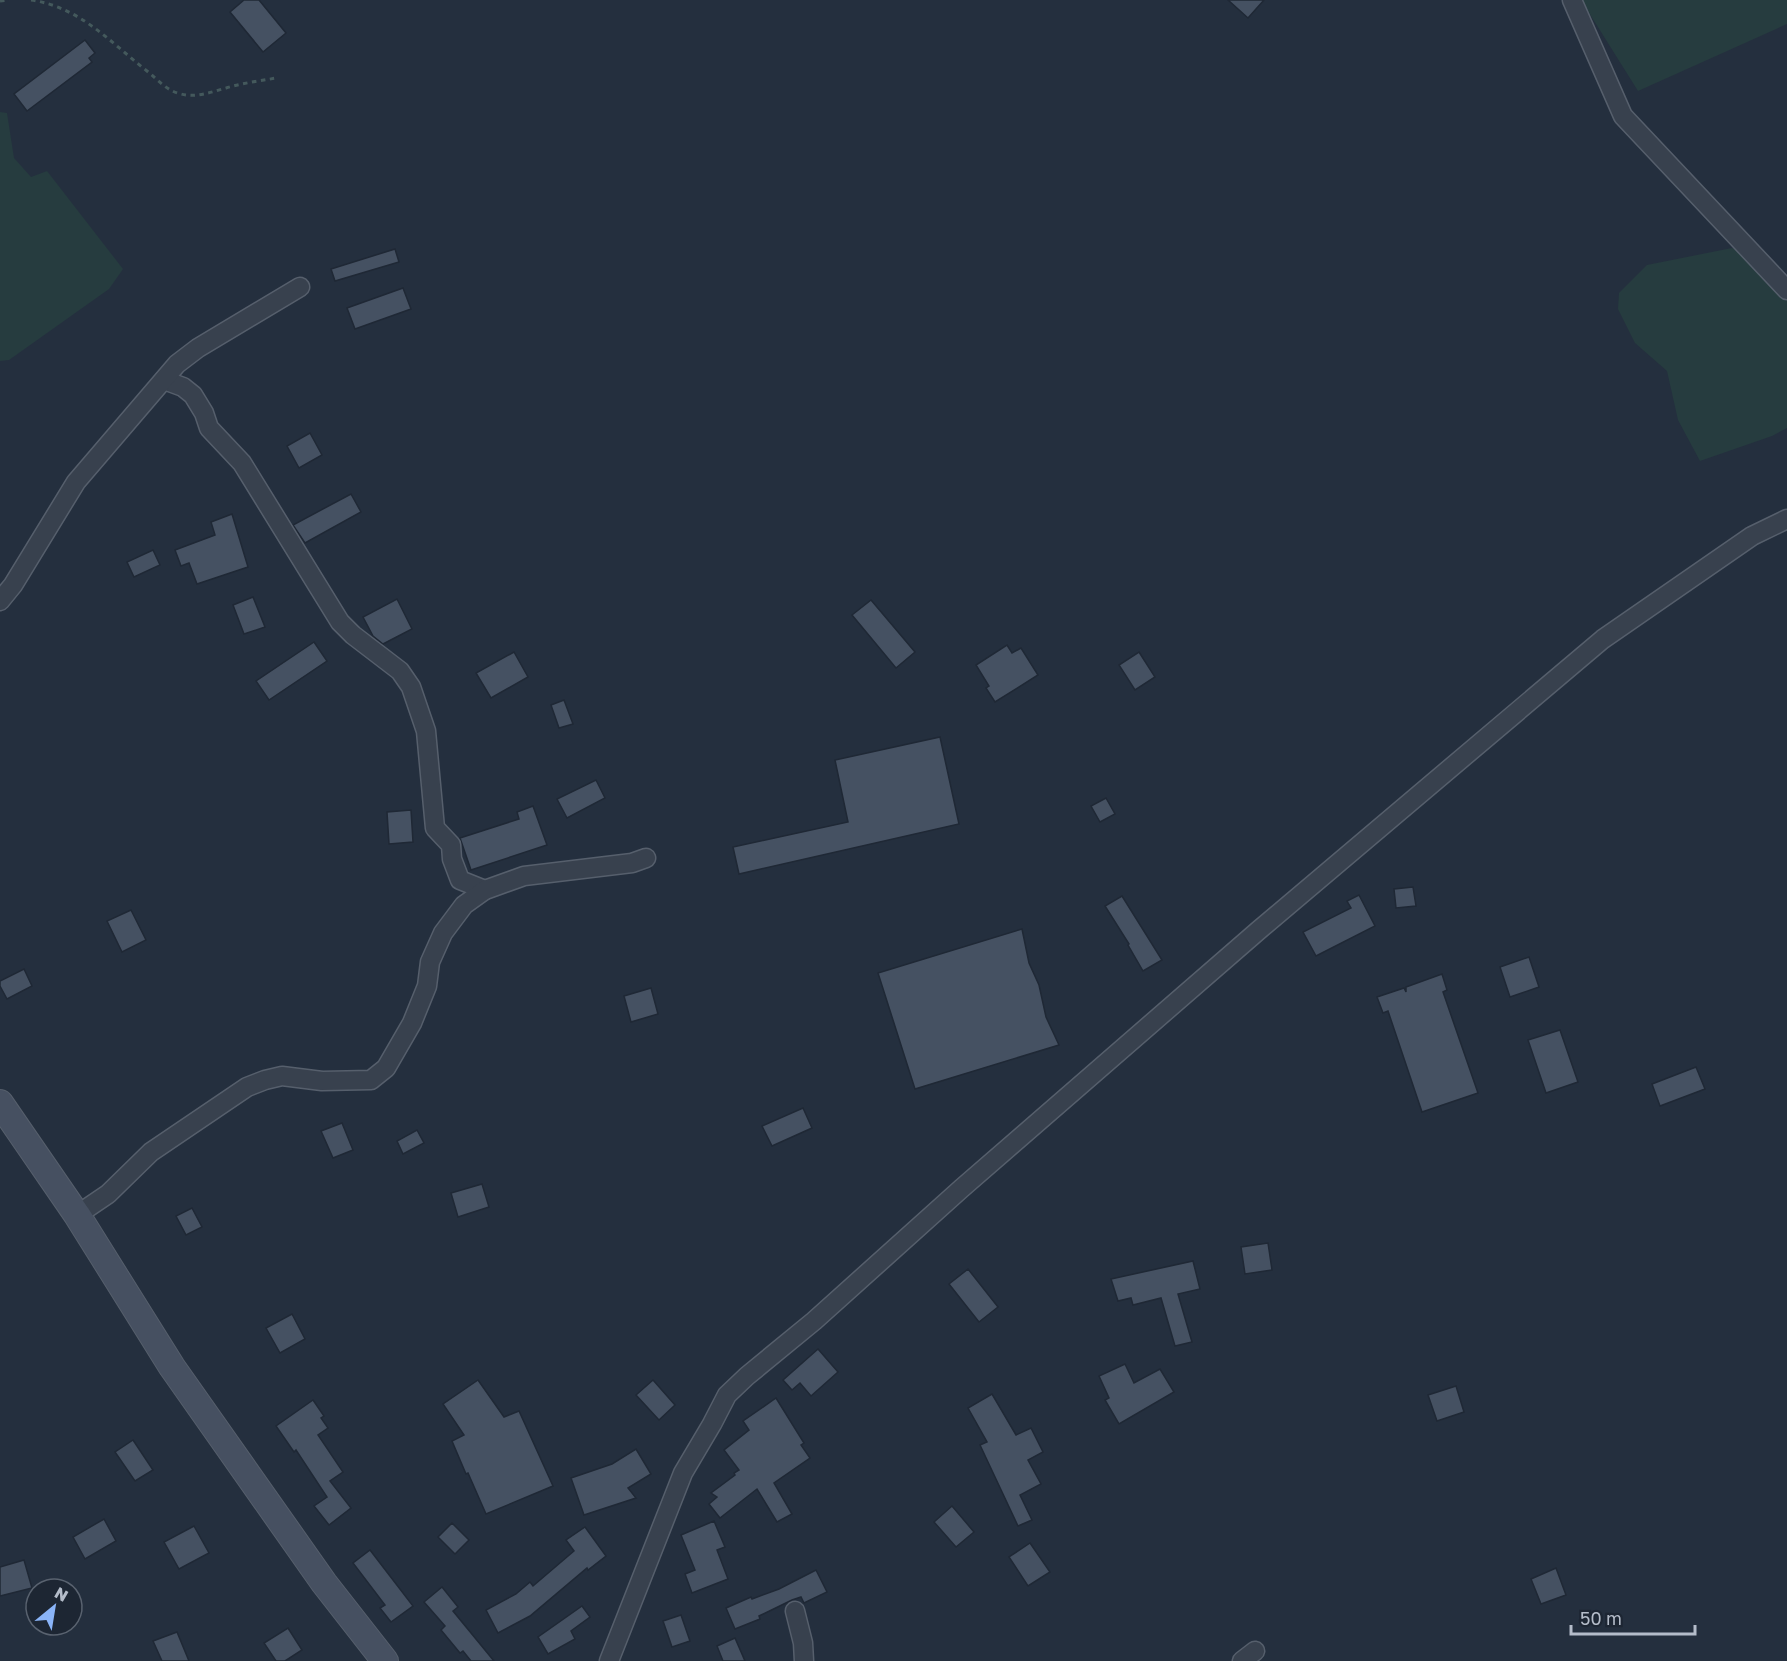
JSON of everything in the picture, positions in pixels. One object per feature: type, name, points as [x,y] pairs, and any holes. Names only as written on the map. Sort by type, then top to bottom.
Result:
[{"type":"main road","points":[[0,1103],[77,1215],[179,1376],[324,1583],[385,1661]]},
{"type":"street","points":[[1572,0],[1623,116],[1787,290]]},
{"type":"street","points":[[0,601],[14,585],[76,482],[177,364],[198,348],[300,287]]},
{"type":"street","points":[[164,380],[183,387],[193,395],[204,413],[209,429],[242,463],[340,622],[353,635],[400,671],[411,687],[426,731],[435,828],[451,846],[452,859],[460,880],[485,890]]},
{"type":"street","points":[[609,1661],[683,1473],[733,1388],[831,1306],[962,1188],[1259,930],[1603,639],[1752,536],[1787,519]]},
{"type":"street","points":[[77,1215],[108,1194],[151,1152],[247,1087],[282,1076],[322,1081],[371,1080],[386,1068],[412,1023],[427,986],[430,962],[443,933],[464,905],[485,890],[524,876],[632,862],[646,858]]},
{"type":"street","points":[[795,1611],[803,1643],[804,1661]]},
{"type":"path","points":[[0,0],[9,0]]},
{"type":"path","points":[[31,0],[48,2],[87,22],[105,34],[167,88],[181,94],[210,94],[226,87],[276,78]]},
{"type":"green space","points":[[1581,0],[1787,0],[1787,24],[1638,91]]},
{"type":"green space","points":[[0,112],[7,113],[14,158],[31,177],[47,171],[123,269],[109,289],[9,360],[0,361]]},
{"type":"green space","points":[[1732,248],[1745,254],[1787,297],[1787,428],[1772,436],[1700,461],[1678,420],[1667,371],[1635,343],[1618,309],[1619,293],[1647,265]]},
{"type":"building","points":[[244,0],[259,0],[286,33],[263,52],[230,12]]},
{"type":"building","points":[[1228,0],[1264,0],[1248,18]]},
{"type":"building","points":[[85,40],[95,53],[89,58],[92,62],[27,111],[14,94]]},
{"type":"building","points":[[395,249],[399,262],[335,281],[331,269]]},
{"type":"building","points":[[403,288],[411,309],[355,329],[347,308]]},
{"type":"building","points":[[310,433],[322,455],[299,468],[287,446]]},
{"type":"building","points":[[351,494],[361,512],[305,543],[293,525]]},
{"type":"building","points":[[232,514],[248,567],[197,584],[189,563],[181,566],[175,550],[215,535],[211,522]]},
{"type":"building","points":[[153,550],[160,565],[134,577],[127,562]]},
{"type":"building","points":[[253,597],[265,627],[244,634],[233,605]]},
{"type":"building","points":[[397,599],[412,629],[383,644],[373,636],[363,617]]},
{"type":"building","points":[[871,600],[915,652],[896,668],[852,615]]},
{"type":"building","points":[[314,642],[327,661],[269,700],[256,681]]},
{"type":"building","points":[[1007,645],[1012,653],[1021,648],[1038,675],[995,702],[986,688],[989,686],[976,665]]},
{"type":"building","points":[[514,652],[528,677],[491,698],[476,673]]},
{"type":"building","points":[[1139,652],[1155,677],[1135,690],[1119,665]]},
{"type":"building","points":[[564,700],[573,724],[559,728],[551,705]]},
{"type":"building","points":[[940,737],[959,824],[739,874],[733,847],[848,822],[835,760]]},
{"type":"building","points":[[596,780],[605,798],[567,818],[557,799]]},
{"type":"building","points":[[1106,798],[1115,814],[1100,822],[1091,806]]},
{"type":"building","points":[[533,806],[547,845],[471,870],[460,838],[519,819],[517,812]]},
{"type":"building","points":[[411,810],[413,842],[389,844],[387,812]]},
{"type":"building","points":[[1413,887],[1416,906],[1396,908],[1394,889]]},
{"type":"building","points":[[1359,895],[1375,926],[1316,956],[1303,932],[1351,908],[1347,901]]},
{"type":"building","points":[[1122,896],[1162,960],[1143,971],[1105,906]]},
{"type":"building","points":[[131,910],[146,940],[122,952],[107,921]]},
{"type":"building","points":[[1022,929],[1029,963],[1039,985],[1046,1017],[1059,1045],[915,1089],[878,973]]},
{"type":"building","points":[[1529,957],[1539,987],[1510,997],[1500,967]]},
{"type":"building","points":[[24,969],[32,986],[7,999],[0,986],[0,981]]},
{"type":"building","points":[[1442,974],[1447,990],[1443,992],[1478,1093],[1422,1112],[1388,1011],[1383,1013],[1377,997],[1404,988],[1406,992],[1406,987]]},
{"type":"building","points":[[651,988],[658,1014],[631,1022],[624,996]]},
{"type":"building","points":[[1560,1030],[1578,1082],[1546,1093],[1528,1040]]},
{"type":"building","points":[[1696,1067],[1705,1089],[1660,1106],[1652,1084]]},
{"type":"building","points":[[803,1108],[812,1128],[772,1146],[762,1126]]},
{"type":"building","points":[[342,1123],[353,1150],[333,1158],[321,1131]]},
{"type":"building","points":[[417,1130],[424,1143],[403,1154],[397,1141]]},
{"type":"building","points":[[482,1184],[489,1207],[458,1217],[451,1193]]},
{"type":"building","points":[[192,1208],[202,1227],[186,1235],[176,1216]]},
{"type":"building","points":[[1268,1243],[1272,1270],[1245,1274],[1241,1247]]},
{"type":"building","points":[[1193,1261],[1200,1289],[1178,1294],[1192,1342],[1175,1346],[1161,1298],[1133,1305],[1131,1298],[1118,1301],[1111,1279]]},
{"type":"building","points":[[968,1269],[998,1307],[979,1322],[949,1284]]},
{"type":"building","points":[[292,1314],[305,1339],[280,1353],[266,1328]]},
{"type":"building","points":[[818,1349],[838,1372],[811,1396],[800,1383],[792,1390],[783,1380]]},
{"type":"building","points":[[1125,1364],[1134,1383],[1160,1369],[1174,1392],[1119,1424],[1105,1400],[1109,1398],[1099,1376]]},
{"type":"building","points":[[478,1380],[504,1417],[519,1411],[553,1486],[486,1514],[452,1441],[464,1435],[443,1404]]},
{"type":"building","points":[[653,1380],[675,1405],[659,1420],[636,1395]]},
{"type":"building","points":[[1456,1386],[1464,1412],[1437,1421],[1428,1395]]},
{"type":"building","points":[[992,1394],[1016,1435],[1031,1428],[1043,1452],[1028,1460],[1041,1484],[1020,1495],[1032,1520],[1018,1526],[980,1445],[987,1442],[968,1408]]},
{"type":"building","points":[[776,1398],[804,1443],[801,1445],[810,1458],[774,1483],[792,1514],[777,1522],[757,1489],[720,1518],[709,1504],[717,1497],[711,1493],[739,1470],[724,1450],[749,1430],[743,1421]]},
{"type":"building","points":[[313,1400],[324,1416],[321,1418],[328,1428],[318,1435],[343,1472],[330,1481],[351,1508],[329,1525],[314,1506],[327,1497],[296,1450],[294,1452],[276,1426]]},
{"type":"building","points":[[133,1440],[153,1470],[135,1481],[115,1452]]},
{"type":"building","points":[[636,1449],[651,1474],[628,1488],[636,1498],[584,1515],[571,1478],[612,1464]]},
{"type":"building","points":[[952,1506],[974,1532],[956,1547],[934,1522]]},
{"type":"building","points":[[104,1519],[116,1541],[85,1559],[73,1537]]},
{"type":"building","points":[[714,1521],[725,1547],[717,1550],[728,1579],[692,1593],[685,1574],[695,1570],[681,1535]]},
{"type":"building","points":[[452,1523],[469,1540],[455,1554],[438,1537]]},
{"type":"building","points":[[194,1526],[209,1553],[179,1569],[164,1542]]},
{"type":"building","points":[[585,1527],[606,1556],[588,1570],[587,1568],[530,1616],[498,1633],[486,1610],[516,1594],[530,1582],[533,1586],[574,1551],[566,1540]]},
{"type":"building","points":[[1030,1543],[1050,1572],[1028,1586],[1009,1557]]},
{"type":"building","points":[[370,1550],[413,1606],[391,1622],[380,1608],[385,1605],[353,1563]]},
{"type":"building","points":[[24,1560],[29,1577],[24,1577],[24,1590],[0,1596],[0,1567]]},
{"type":"building","points":[[1556,1568],[1566,1595],[1541,1604],[1531,1579]]},
{"type":"building","points":[[816,1570],[827,1592],[804,1603],[801,1597],[792,1600],[759,1616],[760,1619],[735,1629],[726,1608],[751,1597],[752,1599],[779,1589]]},
{"type":"building","points":[[442,1587],[458,1607],[453,1611],[494,1661],[471,1661],[463,1651],[460,1653],[441,1630],[445,1626],[424,1602]]},
{"type":"building","points":[[582,1606],[590,1617],[571,1631],[575,1639],[548,1654],[538,1637]]},
{"type":"building","points":[[681,1615],[690,1641],[672,1647],[663,1621]]},
{"type":"building","points":[[288,1628],[302,1650],[285,1661],[276,1661],[264,1643]]},
{"type":"building","points":[[177,1632],[189,1661],[162,1661],[153,1641]]},
{"type":"building","points":[[735,1638],[745,1661],[723,1661],[717,1646]]}]
